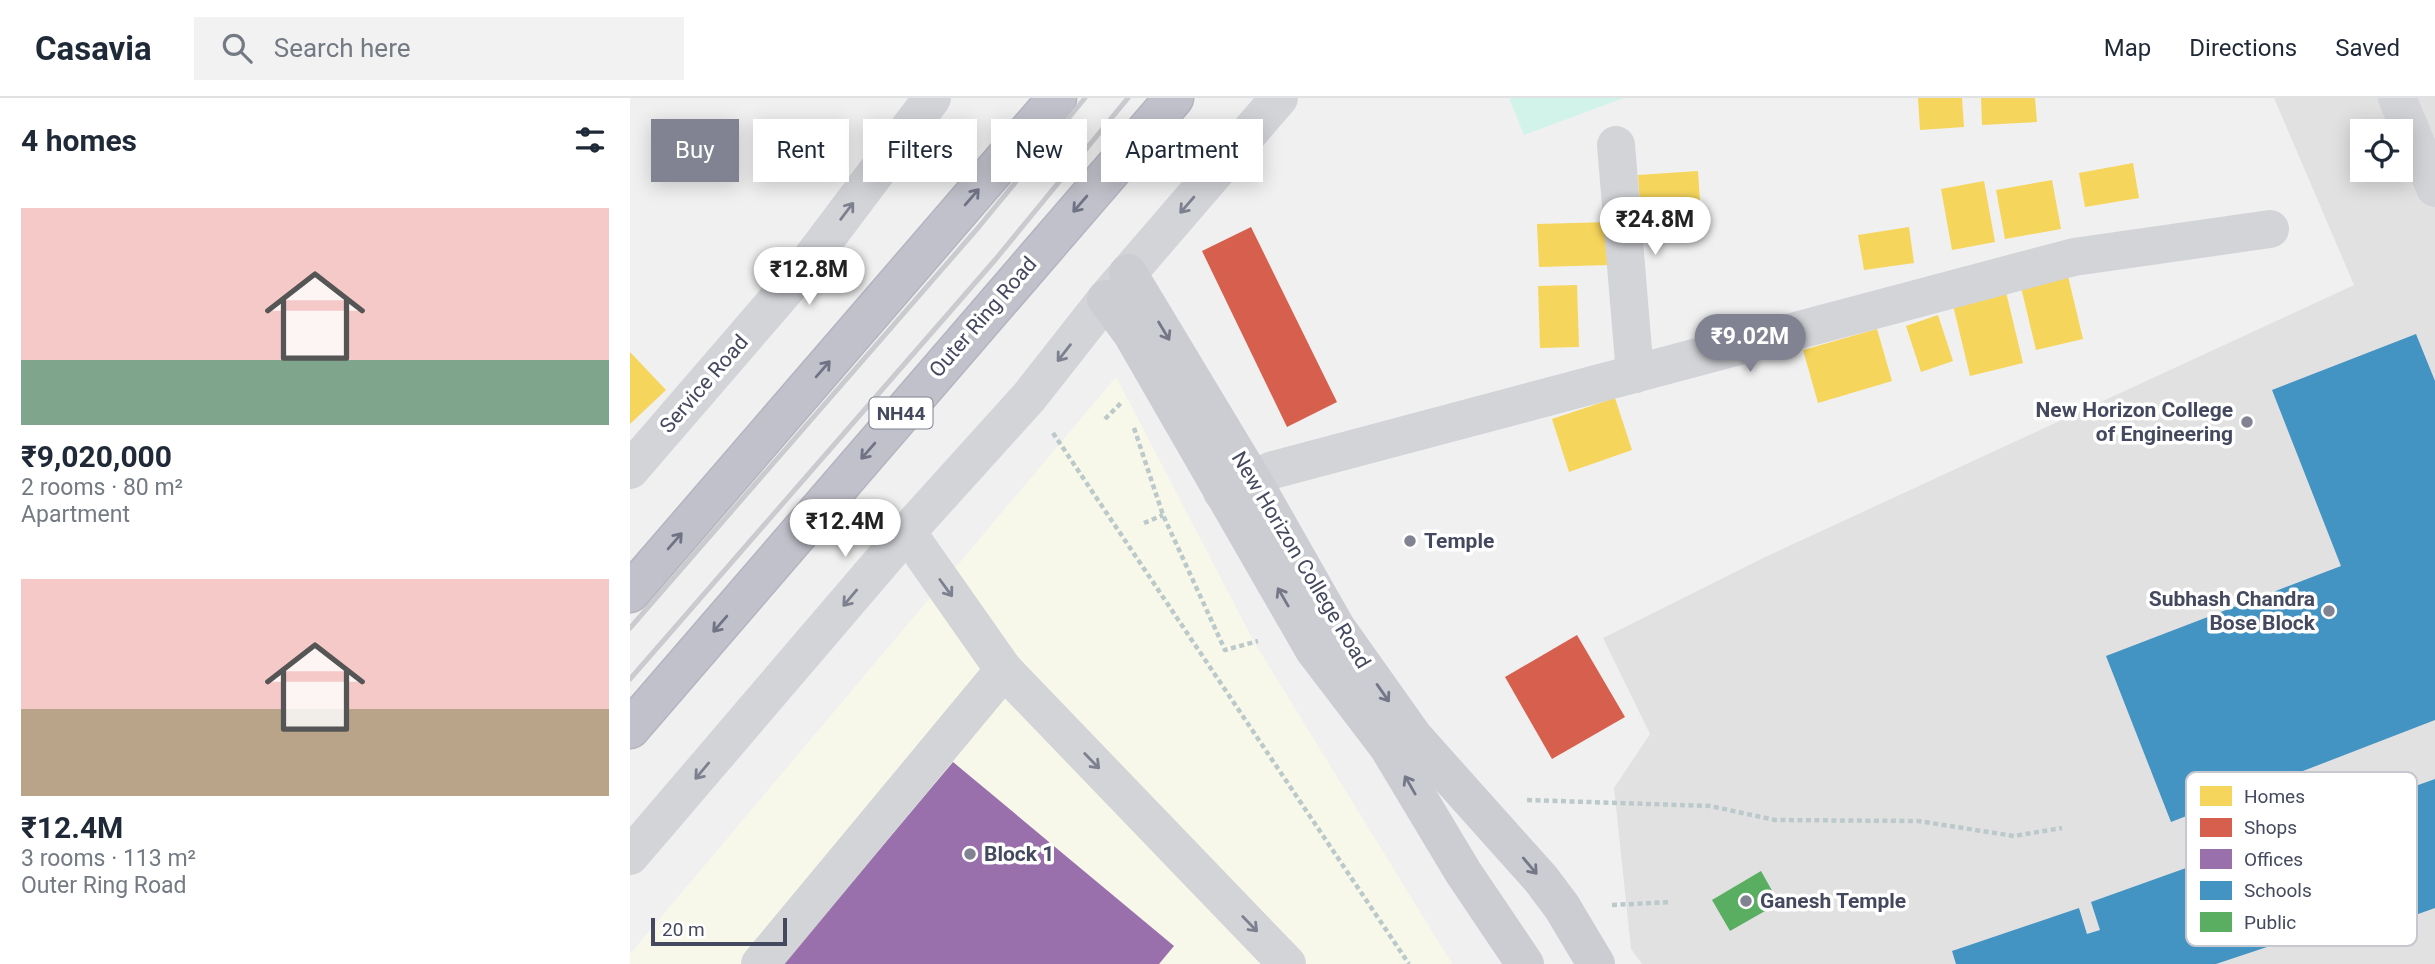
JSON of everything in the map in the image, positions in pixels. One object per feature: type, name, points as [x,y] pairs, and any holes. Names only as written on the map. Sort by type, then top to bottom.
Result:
[{"type":"highway","points":[[630,593],[1057,98]]},
{"type":"highway","name":"Outer Ring Road","points":[[630,729],[1174,98]]},
{"type":"main road","name":"New Horizon College Road","points":[[1117,286],[1237,485],[1336,627],[1414,737],[1510,842],[1562,907],[1596,964]]},
{"type":"main road","name":"New Horizon College Road","points":[[1237,485],[1314,650],[1388,747],[1463,872],[1525,964]]},
{"type":"street","name":"Service Road","points":[[630,470],[805,267],[932,98]]},
{"type":"street","points":[[630,856],[907,532],[1029,397],[1117,286],[1279,98]]},
{"type":"street","points":[[2397,98],[2435,188]]},
{"type":"street","points":[[1616,145],[1635,374]]},
{"type":"street","points":[[1237,485],[1273,470],[2074,257],[2270,229]]},
{"type":"street","points":[[907,532],[1004,670],[1287,964]]},
{"type":"street","points":[[760,964],[1004,670]]},
{"type":"path","points":[[1105,419],[1124,400],[1128,412]]},
{"type":"path","points":[[1133,425],[1163,514],[1225,650],[1264,641]]},
{"type":"path","points":[[1053,432],[1409,964]]},
{"type":"path","points":[[1144,523],[1163,514]]},
{"type":"path","points":[[1516,799],[1710,806],[1775,820],[1918,821],[2014,836],[2062,828]]},
{"type":"path","points":[[1562,907],[1671,902]]},
{"type":"shaded area","name":"New Horizon College of Engineering","points":[[2274,98],[2435,98],[2435,964],[1642,964],[1631,949],[1614,788],[1650,734],[1603,638],[1763,558],[2354,285]]},
{"type":"shaded area","points":[[1116,377],[1254,642],[1452,964],[630,964],[630,954]]},
{"type":"green space","points":[[1509,98],[1624,98],[1524,135]]},
{"type":"building: Homes","points":[[1918,98],[1962,98],[1964,127],[1920,130]]},
{"type":"building: Homes","points":[[1981,98],[2035,98],[2037,122],[1982,125]]},
{"type":"building: Homes","points":[[2133,163],[2139,198],[2085,207],[2079,173]]},
{"type":"building: Homes","points":[[1698,171],[1702,232],[1642,236],[1638,175]]},
{"type":"building: Homes","points":[[2052,180],[2061,229],[2005,239],[1996,190]]},
{"type":"building: Homes","points":[[1984,181],[1995,242],[1952,250],[1941,189]]},
{"type":"building: Homes","points":[[1609,222],[1610,265],[1539,267],[1537,224]]},
{"type":"building: Homes","points":[[1909,227],[1914,263],[1864,270],[1858,235]]},
{"type":"building: Homes","points":[[2067,272],[2083,339],[2036,350],[2020,283]]},
{"type":"building: Homes","points":[[1577,285],[1579,347],[1540,348],[1538,286]]},
{"type":"building: Homes","points":[[2005,288],[2023,363],[1970,376],[1952,301]]},
{"type":"building: Homes","points":[[1938,315],[1953,361],[1921,372],[1906,326]]},
{"type":"building: Homes","points":[[1877,329],[1892,381],[1818,403],[1803,350]]},
{"type":"building: Homes","points":[[630,352],[666,390],[630,424]]},
{"type":"building: Homes","points":[[1615,398],[1632,450],[1569,472],[1552,419]]},
{"type":"building: Shops","points":[[1251,227],[1337,402],[1287,427],[1202,251]]},
{"type":"building: Shops","points":[[1577,635],[1625,717],[1552,759],[1505,677]]},
{"type":"building: Offices","name":"Block 1","points":[[953,762],[1174,946],[1159,964],[783,964]]},
{"type":"building: Schools","name":"Subhash Chandra Bose Block","points":[[2416,334],[2435,381],[2435,720],[2300,772],[2186,772],[2186,816],[2171,822],[2106,656],[2341,566],[2272,390]]},
{"type":"building: Schools","points":[[2435,779],[2435,908],[2417,914],[2417,785]]},
{"type":"building: Schools","points":[[2186,868],[2186,946],[2270,946],[2216,964],[1956,964],[1952,951],[2079,908],[2087,934],[2100,930],[2091,902]]},
{"type":"building: Public","name":"Ganesh Temple","points":[[1761,871],[1779,903],[1730,931],[1712,900]]},
{"type":"railway","points":[[630,628],[977,229],[1085,98]]},
{"type":"railway","points":[[630,679],[995,260],[1128,98]]},
{"type":"place","name":"New Horizon College of Engineering","points":[[2247,422]]},
{"type":"place","name":"Temple","points":[[1410,541]]},
{"type":"place","name":"Subhash Chandra Bose Block","points":[[2329,611]]},
{"type":"place","name":"Block 1","points":[[970,854]]},
{"type":"place","name":"Ganesh Temple","points":[[1746,901]]}]
